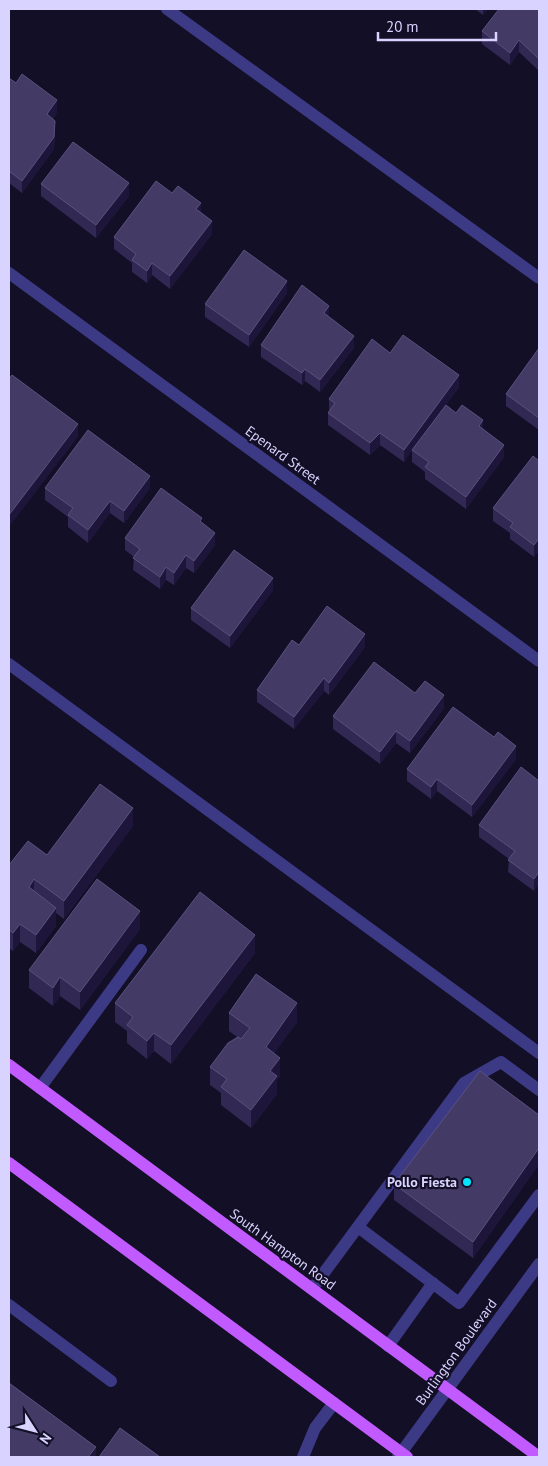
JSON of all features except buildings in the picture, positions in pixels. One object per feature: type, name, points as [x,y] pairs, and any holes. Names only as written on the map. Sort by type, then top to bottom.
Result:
[{"type":"main road","name":"South Hampton Road","points":[[9,1065],[539,1457]]},
{"type":"main road","points":[[9,1162],[402,1456]]},
{"type":"street","points":[[167,9],[539,278]]},
{"type":"street","name":"Epenard Street","points":[[9,273],[539,661]]},
{"type":"street","points":[[9,664],[539,1053]]},
{"type":"street","points":[[40,1088],[141,950]]},
{"type":"street","points":[[312,1289],[464,1083],[501,1062],[539,1090]]},
{"type":"street","points":[[358,1227],[459,1302],[539,1195]]},
{"type":"street","name":"Burlington Boulevard","points":[[402,1456],[539,1264]]},
{"type":"street","points":[[388,1346],[433,1283]]},
{"type":"street","points":[[9,1305],[111,1380]]},
{"type":"street","points":[[303,1457],[315,1428],[334,1404]]},
{"type":"place","name":"Pollo Fiesta","points":[[467,1182]]}]
